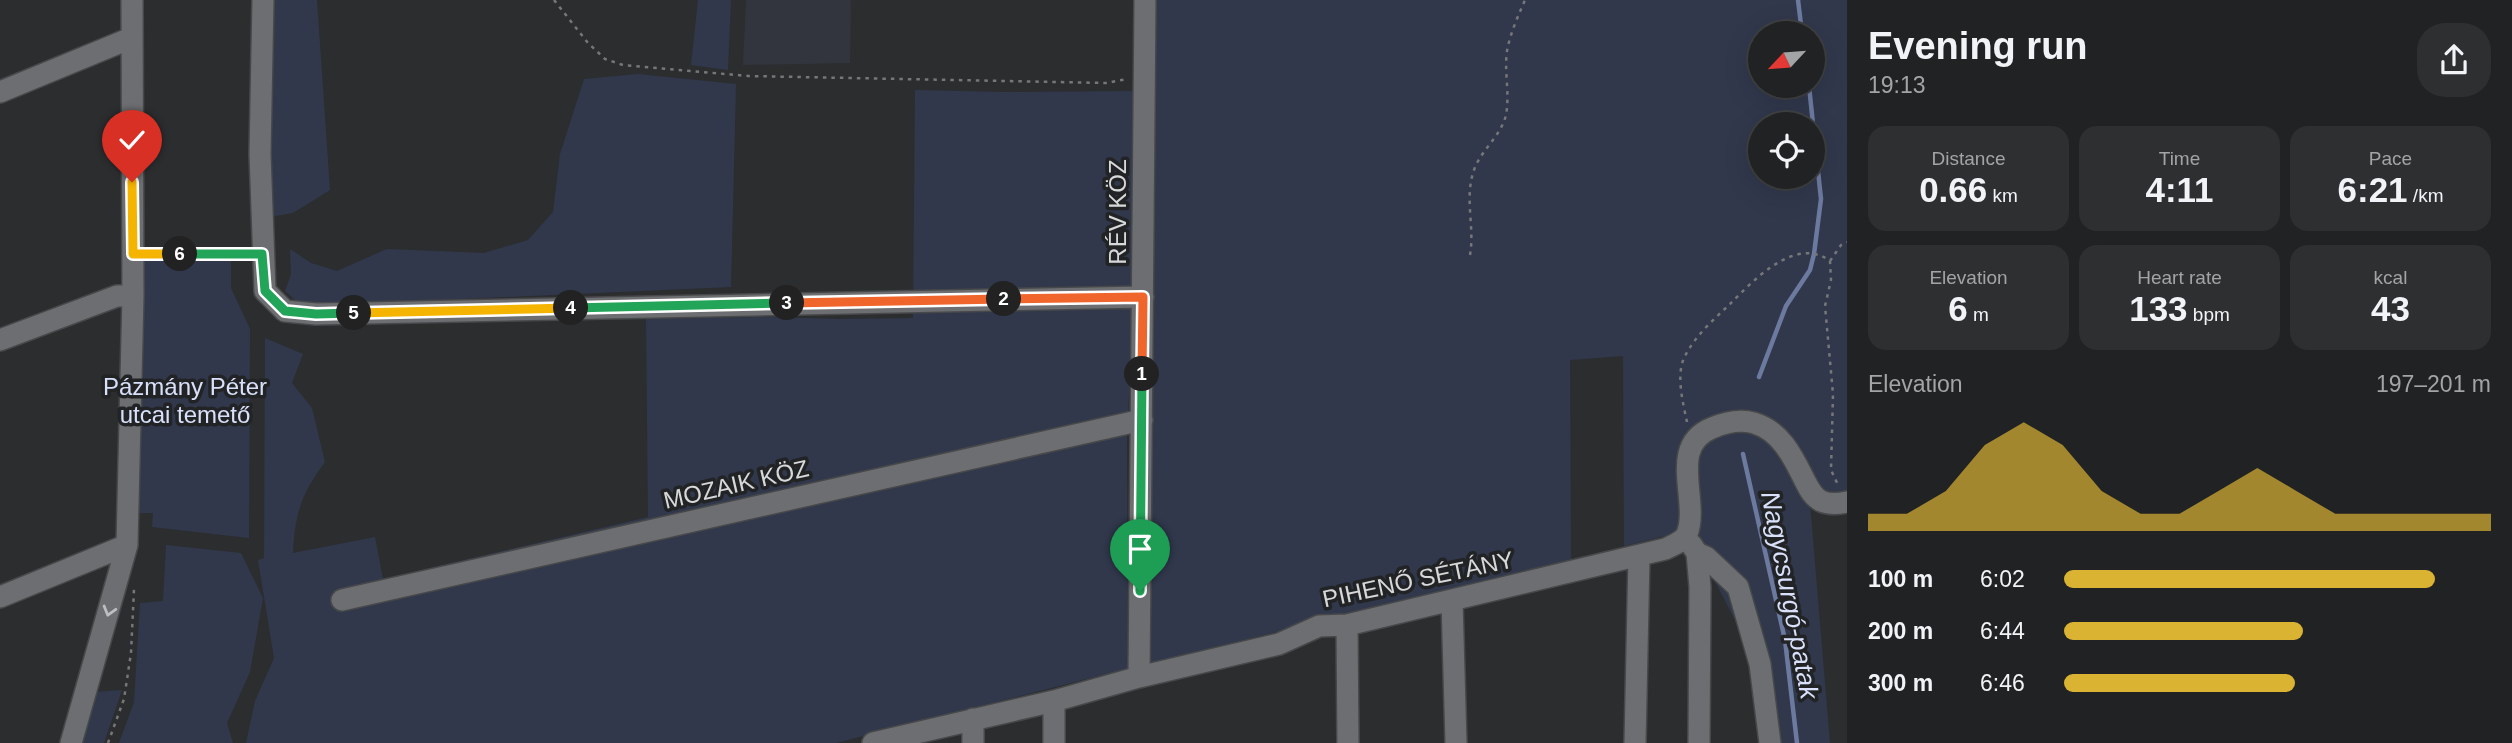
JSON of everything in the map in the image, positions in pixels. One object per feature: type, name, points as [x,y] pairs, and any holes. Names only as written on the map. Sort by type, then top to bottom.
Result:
[{"type":"street","points":[[71,743],[127,545],[133,296],[132,0]]},
{"type":"street","points":[[263,0],[260,154],[262,254],[265,291],[285,311],[316,314],[1143,297]]},
{"type":"street","name":"RÉV KÖZ","points":[[1139,677],[1145,0]]},
{"type":"street","points":[[1,90],[131,38]]},
{"type":"street","points":[[0,340],[117,296],[133,296]]},
{"type":"street","name":"MOZAIK KÖZ","points":[[342,600],[1142,420]]},
{"type":"street","points":[[1699,743],[1700,587],[1692,544],[1686,476],[1693,443],[1705,431],[1720,424],[1743,421],[1764,426],[1781,439],[1811,492],[1819,501],[1832,505],[1847,502]]},
{"type":"street","name":"PIHENŐ SÉTÁNY","points":[[873,743],[934,736],[973,719],[1279,644],[1319,626],[1348,625],[1452,601],[1639,556],[1665,549],[1682,540],[1692,544]]},
{"type":"street","points":[[1692,544],[1738,587],[1760,664],[1770,743]]},
{"type":"street","points":[[0,597],[127,545]]},
{"type":"street","points":[[1635,743],[1639,556]]},
{"type":"street","points":[[1452,601],[1456,743]]},
{"type":"street","points":[[1348,625],[1348,743]]},
{"type":"street","points":[[1054,701],[1054,743]]},
{"type":"street","points":[[973,719],[973,743]]},
{"type":"path","points":[[554,0],[588,43],[605,59],[623,65],[748,76],[1106,83],[1144,76]]},
{"type":"path","points":[[1470,255],[1473,240],[1469,196],[1471,179],[1474,167],[1505,119],[1508,98],[1507,50],[1525,0]]},
{"type":"path","points":[[1847,242],[1841,244],[1830,261],[1831,280],[1825,306],[1833,394],[1831,470],[1847,502]]},
{"type":"path","points":[[133,254],[262,254]]},
{"type":"path","points":[[1693,443],[1683,405],[1683,359],[1703,330],[1767,269],[1789,257],[1821,255],[1830,261]]},
{"type":"path","points":[[108,743],[124,699],[131,653],[134,581]]},
{"type":"shaded area","points":[[746,0],[851,0],[850,63],[743,65]]},
{"type":"green space","points":[[270,0],[317,0],[330,190],[293,213],[270,217]]},
{"type":"green space","points":[[698,0],[731,0],[728,70],[691,65]]},
{"type":"green space","points":[[1155,0],[1847,0],[1847,492],[1810,503],[1830,743],[1770,743],[1766,680],[1691,535],[1685,531],[1624,546],[1623,356],[1570,360],[1571,559],[1143,665]]},
{"type":"green space","points":[[638,74],[736,84],[731,287],[328,305],[295,300],[285,291],[291,274],[290,249],[311,263],[337,271],[387,249],[484,253],[528,240],[553,212],[560,154],[584,79]]},
{"type":"green space","points":[[915,90],[1136,91],[1134,283],[1127,438],[1128,665],[1134,667],[836,743],[246,743],[255,701],[274,658],[258,560],[264,558],[265,338],[303,354],[292,383],[312,408],[325,462],[310,484],[301,505],[295,527],[293,553],[375,537],[383,579],[648,517],[646,319],[913,318]]},
{"type":"green space","name":"Pázmány Péter utcai temető","points":[[140,260],[231,261],[231,288],[250,329],[249,538],[152,527],[153,513],[138,513]]},
{"type":"green space","points":[[166,545],[241,553],[263,598],[250,672],[227,723],[233,743],[119,743],[134,702],[140,603],[163,601]]},
{"type":"green space","points":[[122,690],[104,743],[78,743],[93,692]]},
{"type":"waterway","points":[[1798,0],[1801,21]]},
{"type":"waterway","points":[[1759,377],[1786,306],[1810,270],[1814,254],[1821,199],[1810,98]]},
{"type":"waterway","name":"Nagycsurgó-patak","points":[[1743,454],[1785,640],[1797,743]]},
{"type":"route","points":[[132,182],[133,254],[262,254],[265,291],[285,311],[316,314],[1143,297],[1140,591]]}]
